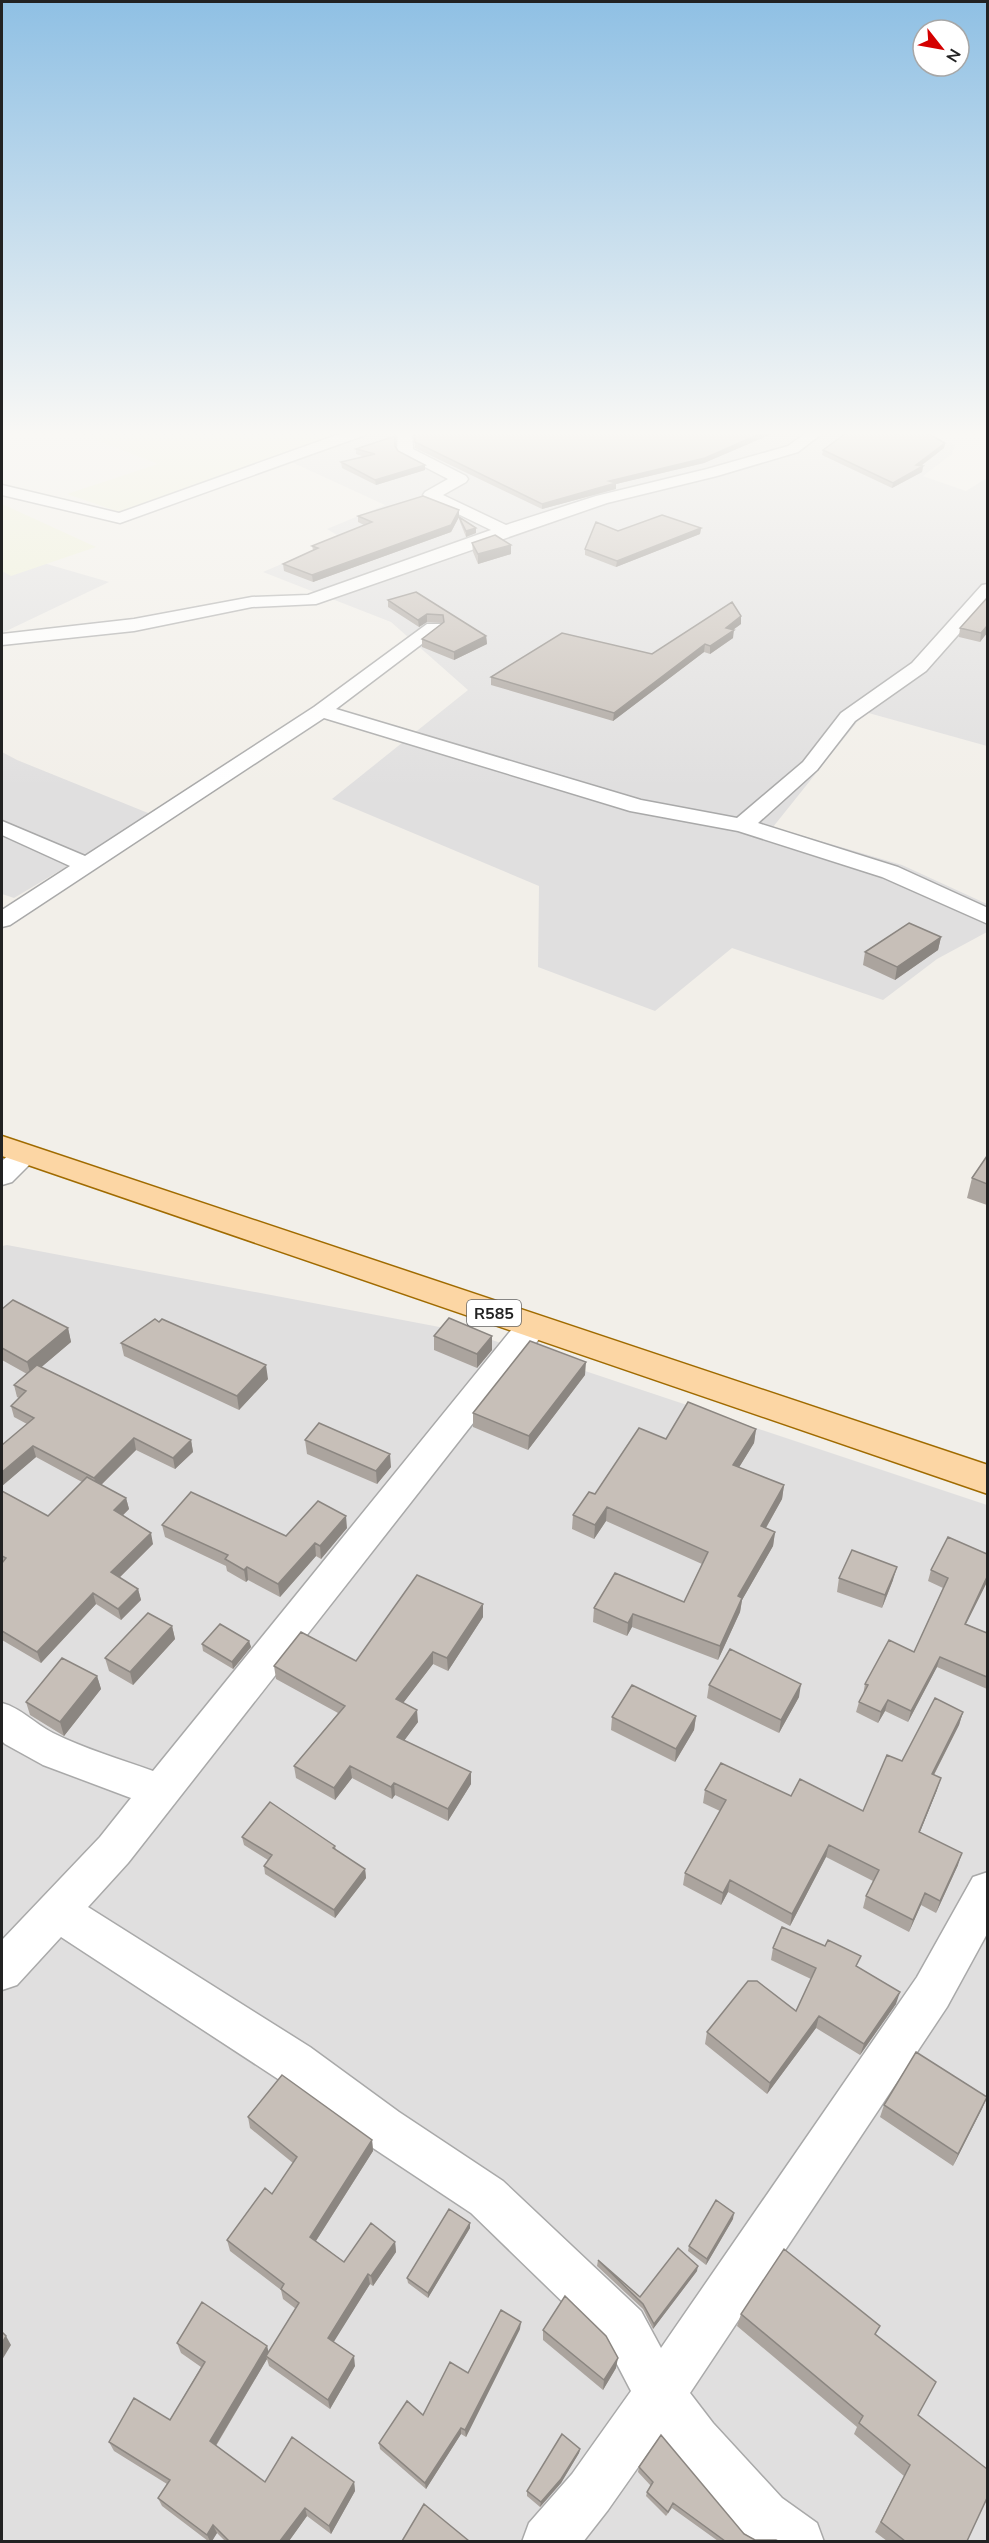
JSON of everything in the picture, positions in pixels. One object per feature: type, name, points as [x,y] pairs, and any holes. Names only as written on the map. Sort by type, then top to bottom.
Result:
[{"type":"main road","name":"R585","points":[[9,1159],[532,1326],[987,1480]]},
{"type":"street","points":[[2,640],[134,625],[252,602],[310,600],[450,551]]},
{"type":"street","points":[[742,825],[810,766],[848,717],[919,666],[987,589]]},
{"type":"street","points":[[2,920],[321,711],[434,628]]},
{"type":"street","points":[[321,711],[638,806],[742,825],[890,872],[987,917]]},
{"type":"street","points":[[2,827],[87,865]]},
{"type":"street","points":[[2,1970],[114,1850],[532,1326]]},
{"type":"street","points":[[2,1719],[17,1732],[59,1754],[161,1791]]},
{"type":"street","points":[[548,2541],[590,2492],[660,2394],[847,2120],[932,1992],[987,1891]]},
{"type":"street","points":[[57,1911],[294,2063],[383,2128],[487,2197],[624,2328],[660,2394],[695,2441],[762,2517],[798,2541]]},
{"type":"shaded area","points":[[2,551],[109,582],[2,633]]},
{"type":"shaded area","points":[[313,551],[987,551],[987,746],[865,712],[773,827],[902,865],[987,904],[987,932],[937,959],[883,1000],[732,948],[655,1011],[538,967],[539,886],[332,799],[468,690],[391,622],[263,572]]},
{"type":"shaded area","points":[[2,752],[153,815],[14,898],[2,894]]},
{"type":"shaded area","points":[[7,1245],[471,1333],[987,1505],[987,2541],[2,2541],[2,1246]]},
{"type":"green space","points":[[2,551],[85,551],[11,576],[2,571]]},
{"type":"building","points":[[312,551],[380,551],[312,575],[283,564]]},
{"type":"building","points":[[476,551],[490,551],[478,554]]},
{"type":"building","points":[[589,551],[643,551],[617,561]]},
{"type":"building","points":[[416,592],[486,636],[454,652],[422,639],[444,622],[443,615],[427,614],[418,620],[388,600]]},
{"type":"building","points":[[987,598],[987,626],[981,633],[960,628]]},
{"type":"building","points":[[732,602],[741,616],[726,628],[734,630],[710,646],[705,644],[614,713],[491,677],[562,633],[652,654]]},
{"type":"building","points":[[909,923],[941,937],[897,967],[865,952]]},
{"type":"building","points":[[987,1156],[987,1184],[972,1178]]},
{"type":"building","points":[[13,1300],[68,1328],[27,1362],[2,1348],[2,1309]]},
{"type":"building","points":[[449,1318],[492,1336],[477,1354],[434,1336]]},
{"type":"building","points":[[155,1319],[159,1322],[162,1319],[266,1365],[237,1396],[121,1343]]},
{"type":"building","points":[[530,1341],[586,1362],[529,1436],[473,1413]]},
{"type":"building","points":[[37,1365],[191,1440],[173,1458],[134,1438],[94,1478],[33,1446],[2,1472],[2,1445],[34,1418],[11,1406],[26,1391],[14,1385]]},
{"type":"building","points":[[688,1402],[756,1429],[733,1465],[784,1485],[761,1526],[775,1532],[738,1596],[742,1598],[720,1646],[633,1614],[628,1623],[594,1608],[615,1573],[684,1602],[708,1552],[607,1507],[595,1525],[573,1515],[589,1492],[595,1494],[639,1428],[666,1439]]},
{"type":"building","points":[[319,1423],[390,1454],[376,1471],[305,1440]]},
{"type":"building","points":[[87,1477],[126,1498],[114,1510],[151,1533],[111,1572],[138,1589],[118,1609],[93,1593],[37,1652],[2,1631],[2,1563],[6,1558],[2,1556],[2,1491],[48,1516]]},
{"type":"building","points":[[191,1492],[286,1536],[318,1501],[346,1516],[320,1546],[315,1543],[278,1584],[247,1567],[244,1570],[225,1559],[228,1555],[162,1525]]},
{"type":"building","points":[[948,1537],[987,1554],[987,1577],[965,1624],[987,1633],[987,1677],[940,1657],[911,1711],[888,1700],[881,1712],[859,1702],[868,1685],[865,1684],[889,1640],[914,1652],[948,1578],[931,1570]]},
{"type":"building","points":[[852,1550],[897,1567],[885,1595],[839,1578]]},
{"type":"building","points":[[417,1575],[483,1604],[447,1658],[433,1652],[396,1699],[417,1710],[397,1737],[471,1772],[448,1809],[394,1783],[391,1787],[350,1766],[334,1788],[294,1766],[345,1706],[274,1666],[301,1632],[356,1661]]},
{"type":"building","points":[[148,1613],[172,1626],[130,1672],[105,1658]]},
{"type":"building","points":[[220,1624],[249,1641],[232,1662],[202,1644]]},
{"type":"building","points":[[730,1649],[801,1684],[781,1720],[709,1685]]},
{"type":"building","points":[[62,1658],[97,1676],[60,1722],[26,1702]]},
{"type":"building","points":[[632,1685],[696,1716],[676,1749],[612,1717]]},
{"type":"building","points":[[935,1698],[963,1712],[932,1774],[941,1778],[919,1832],[962,1853],[940,1901],[925,1893],[913,1920],[866,1896],[879,1870],[829,1845],[792,1914],[730,1880],[723,1893],[685,1873],[726,1800],[705,1790],[721,1763],[791,1796],[800,1779],[863,1811],[887,1755],[902,1761]]},
{"type":"building","points":[[270,1802],[365,1869],[334,1910],[264,1866],[272,1855],[242,1837]]},
{"type":"building","points":[[782,1927],[825,1946],[828,1940],[861,1956],[856,1966],[900,1992],[864,2044],[819,2016],[770,2083],[707,2032],[748,1981],[757,1981],[796,2011],[816,1968],[773,1948]]},
{"type":"building","points":[[916,2052],[987,2097],[958,2154],[884,2105]]},
{"type":"building","points":[[282,2075],[372,2140],[310,2237],[344,2262],[371,2223],[395,2242],[371,2276],[368,2274],[328,2338],[354,2356],[328,2400],[266,2356],[299,2303],[281,2289],[284,2284],[227,2240],[265,2188],[272,2194],[297,2157],[248,2117]]},
{"type":"building","points":[[716,2200],[734,2213],[707,2259],[689,2246]]},
{"type":"building","points":[[449,2209],[470,2223],[428,2293],[407,2278]]},
{"type":"building","points":[[678,2248],[698,2266],[654,2324],[643,2304],[598,2260],[640,2297]]},
{"type":"building","points":[[784,2249],[880,2326],[875,2334],[936,2382],[918,2415],[987,2469],[987,2498],[967,2541],[905,2541],[881,2522],[910,2465],[859,2423],[863,2416],[741,2314]]},
{"type":"building","points":[[565,2296],[606,2336],[618,2358],[604,2380],[543,2330]]},
{"type":"building","points":[[202,2302],[267,2346],[210,2441],[265,2482],[292,2437],[354,2482],[329,2526],[305,2508],[280,2541],[229,2541],[213,2525],[207,2535],[158,2498],[170,2480],[109,2442],[134,2398],[170,2420],[205,2362],[177,2343]]},
{"type":"building","points":[[501,2310],[521,2322],[465,2430],[461,2428],[425,2483],[379,2443],[407,2401],[423,2415],[450,2362],[468,2373]]},
{"type":"building","points":[[562,2434],[580,2449],[561,2479],[541,2502],[527,2491]]},
{"type":"building","points":[[661,2435],[744,2534],[755,2540],[778,2541],[725,2541],[673,2503],[668,2512],[647,2492],[653,2482],[639,2467]]},
{"type":"building","points":[[424,2504],[469,2541],[402,2541]]}]
